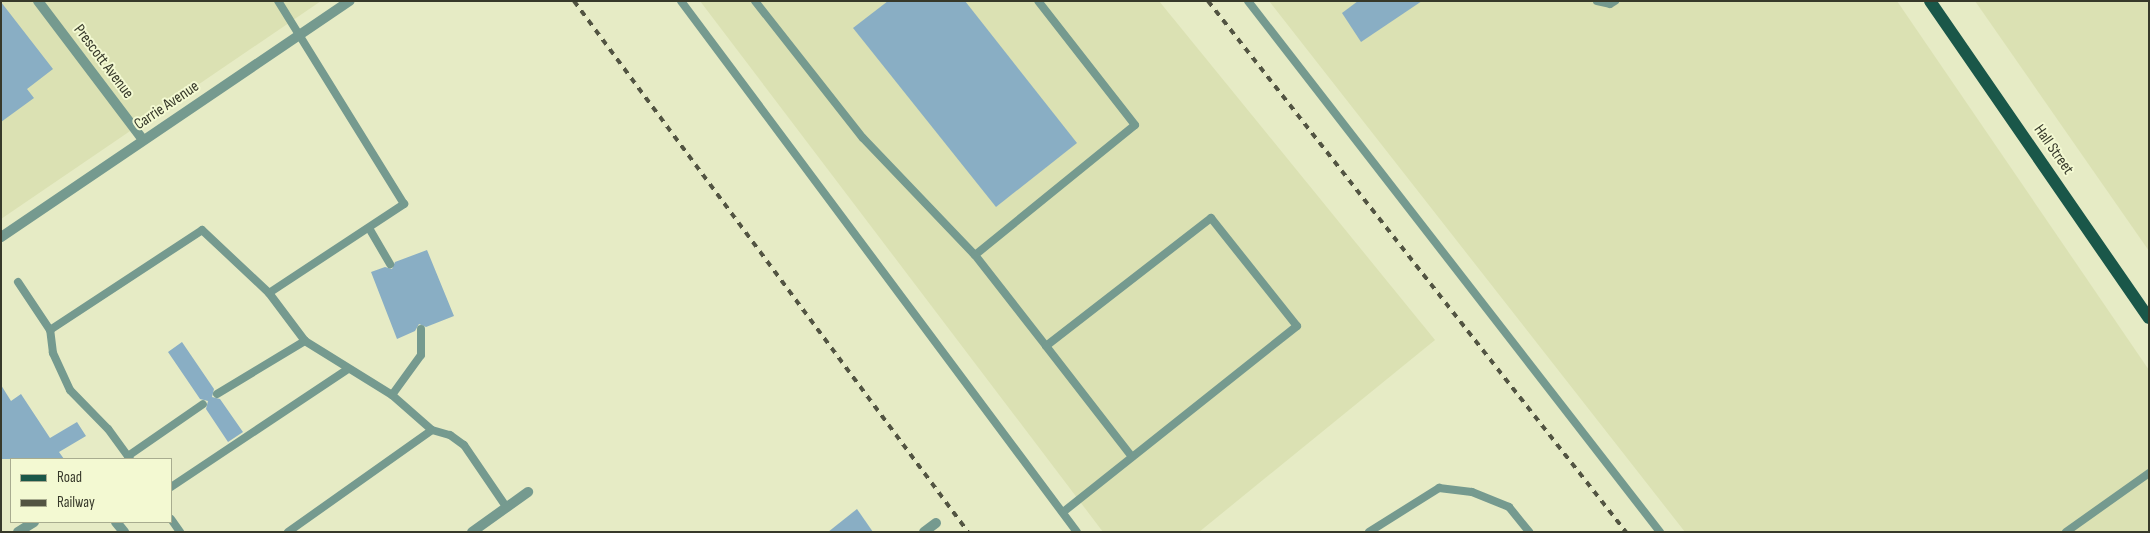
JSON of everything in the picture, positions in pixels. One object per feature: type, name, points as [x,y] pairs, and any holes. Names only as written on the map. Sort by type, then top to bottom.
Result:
[{"type":"main road","name":"Hall Street","points":[[1930,1],[2149,318]]},
{"type":"street","name":"Prescott Avenue","points":[[38,1],[143,140]]},
{"type":"street","name":"Carrie Avenue","points":[[1,237],[350,1]]},
{"type":"street","points":[[472,532],[528,492]]},
{"type":"street","points":[[18,532],[32,523]]},
{"type":"street","points":[[924,532],[936,523]]},
{"type":"lane","points":[[269,293],[404,204],[278,1]]},
{"type":"lane","points":[[681,1],[1077,532]]},
{"type":"lane","points":[[755,1],[863,138],[975,255],[1132,457]]},
{"type":"lane","points":[[975,255],[1135,125],[1038,1]]},
{"type":"lane","points":[[1248,1],[1660,532]]},
{"type":"lane","points":[[1597,1],[1610,4],[1615,1]]},
{"type":"lane","points":[[1046,346],[1211,218],[1297,326],[1063,512]]},
{"type":"lane","points":[[369,228],[390,264]]},
{"type":"lane","points":[[50,330],[202,230],[269,293],[305,341],[392,395],[432,430],[450,435],[464,445],[507,508]]},
{"type":"lane","points":[[18,282],[50,330],[53,352],[70,390],[108,429],[129,458],[203,404]]},
{"type":"lane","points":[[392,395],[421,354],[421,329]]},
{"type":"lane","points":[[217,394],[305,341]]},
{"type":"lane","points":[[172,486],[348,368]]},
{"type":"lane","points":[[288,532],[432,430]]},
{"type":"lane","points":[[2066,532],[2149,473]]},
{"type":"lane","points":[[1369,532],[1439,488],[1472,492],[1509,507],[1529,532]]},
{"type":"lane","points":[[172,520],[180,532]]},
{"type":"shaded area","points":[[1,1],[321,1],[1,219]]},
{"type":"shaded area","points":[[700,1],[1159,1],[1435,340],[1199,532],[1103,532]]},
{"type":"shaded area","points":[[1269,1],[1897,1],[2149,370],[2149,532],[1685,532]]},
{"type":"shaded area","points":[[1975,1],[2149,1],[2149,251]]},
{"type":"building","points":[[888,1],[965,1],[1077,143],[996,207],[853,28]]},
{"type":"building","points":[[1358,1],[1422,1],[1361,42],[1342,13]]},
{"type":"building","points":[[1,2],[53,69],[27,89],[34,98],[1,122]]},
{"type":"building","points":[[427,250],[454,316],[426,327],[419,324],[415,331],[397,339],[371,272],[385,267],[392,269],[395,262]]},
{"type":"building","points":[[182,342],[214,389],[212,397],[220,399],[243,432],[228,442],[206,409],[208,401],[200,399],[168,352]]},
{"type":"building","points":[[1,385],[11,401],[21,394],[50,438],[77,422],[86,436],[59,452],[63,458],[1,459]]},
{"type":"building","points":[[857,509],[873,532],[828,532]]},
{"type":"railway","points":[[574,1],[968,532]]},
{"type":"railway","points":[[1208,1],[1626,532]]}]
